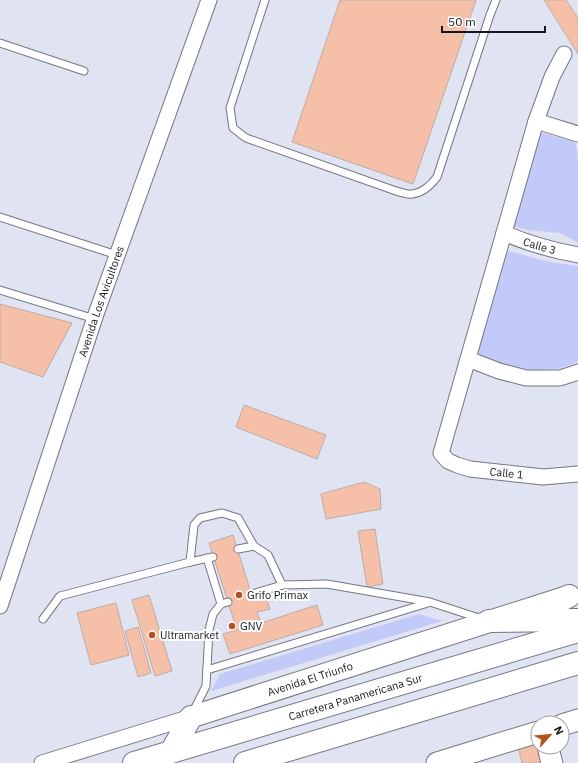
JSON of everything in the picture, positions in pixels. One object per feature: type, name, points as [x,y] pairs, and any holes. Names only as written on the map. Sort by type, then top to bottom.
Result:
[{"type":"highway","points":[[568,620],[552,615],[551,613],[555,606],[574,595]]},
{"type":"highway","points":[[489,622],[568,620]]},
{"type":"highway","name":"Carretera Panamericana Sur","points":[[134,763],[578,631]]},
{"type":"highway","points":[[245,763],[578,663]]},
{"type":"highway","points":[[171,752],[191,717]]},
{"type":"main road","name":"Avenida El Triunfo","points":[[191,717],[574,595]]},
{"type":"main road","points":[[443,762],[530,735]]},
{"type":"street","name":"Avenida Los Avicultores","points":[[0,606],[117,255],[209,0]]},
{"type":"street","points":[[564,54],[552,76],[536,121],[468,359],[499,371],[526,378],[560,378],[578,372]]},
{"type":"street","points":[[536,121],[578,134]]},
{"type":"street","name":"Calle 3","points":[[504,233],[555,251],[578,255]]},
{"type":"street","name":"Calle 1","points":[[468,359],[441,453],[448,461],[470,468],[543,477],[578,474]]},
{"type":"street","name":"Avenida El Triunfo","points":[[42,763],[191,717]]},
{"type":"lane","points":[[265,0],[230,108],[233,128],[246,138],[396,191],[411,194],[420,192],[430,186],[437,177],[496,0]]},
{"type":"lane","points":[[0,43],[84,71]]},
{"type":"lane","points":[[0,217],[117,255]]},
{"type":"lane","points":[[0,290],[95,319]]},
{"type":"lane","points":[[190,562],[194,525],[200,518],[222,513],[238,518],[254,546],[268,556],[282,585]]},
{"type":"lane","points":[[238,549],[254,546]]},
{"type":"lane","points":[[43,619],[60,596],[210,557],[224,603],[213,614],[209,630],[206,686],[191,717]]},
{"type":"lane","points":[[252,594],[282,585],[327,584],[430,602],[489,622]]},
{"type":"lane","points":[[207,670],[430,602]]},
{"type":"shaded area","points":[[539,132],[575,142],[578,157],[578,243],[560,233],[528,230],[513,226]]},
{"type":"shaded area","points":[[508,251],[550,262],[578,266],[578,362],[557,369],[526,371],[500,367],[475,351]]},
{"type":"shaded area","points":[[419,614],[442,621],[211,691],[220,674]]},
{"type":"building","points":[[340,0],[476,0],[413,184],[292,142]]},
{"type":"building","points":[[544,0],[566,0],[578,18],[578,54]]},
{"type":"building","points":[[0,304],[72,323],[43,377],[0,362]]},
{"type":"building","points":[[244,405],[326,435],[317,459],[236,427]]},
{"type":"building","points":[[364,482],[380,489],[381,509],[326,519],[321,494]]},
{"type":"building","points":[[375,529],[383,584],[367,587],[358,531]]},
{"type":"building","name":"Grifo Primax","points":[[233,535],[253,599],[265,595],[270,609],[257,612],[261,623],[317,605],[323,625],[230,654],[223,634],[237,630],[209,543]]},
{"type":"building","name":"Ultramarket","points":[[149,595],[172,671],[155,676],[132,600]]},
{"type":"building","points":[[116,603],[129,655],[91,665],[77,613]]},
{"type":"building","points":[[138,627],[151,673],[138,677],[125,631]]},
{"type":"building","points":[[530,744],[530,755],[541,755],[544,763],[522,763],[518,747]]},
{"type":"place","name":"Grifo Primax","points":[[239,595]]},
{"type":"place","name":"GNV","points":[[232,626]]},
{"type":"place","name":"Ultramarket","points":[[152,635]]}]
